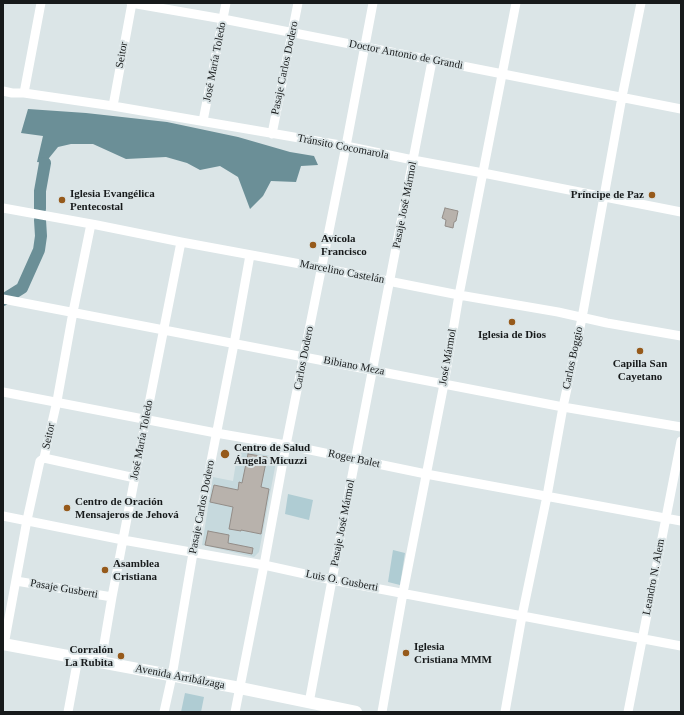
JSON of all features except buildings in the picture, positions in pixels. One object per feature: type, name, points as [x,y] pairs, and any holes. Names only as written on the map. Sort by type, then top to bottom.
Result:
[{"type":"main road","name":"Avenida Arribálzaga","points":[[3,644],[240,688],[356,712]]},
{"type":"street","points":[[24,93],[41,3]]},
{"type":"street","name":"Doctor Antonio de Grandi","points":[[131,3],[681,109]]},
{"type":"street","name":"Seitor","points":[[113,106],[131,3]]},
{"type":"street","name":"José María Toledo","points":[[204,121],[226,3]]},
{"type":"street","name":"Pasaje Carlos Dodero","points":[[272,134],[298,3]]},
{"type":"street","name":"Carlos Dodero","points":[[235,712],[373,3]]},
{"type":"street","name":"José Mármol","points":[[382,712],[403,594],[444,384],[459,295],[516,3]]},
{"type":"street","name":"Carlos Boggio","points":[[505,712],[522,616],[582,318],[622,97],[641,3]]},
{"type":"street","name":"Pasaje José Mármol","points":[[310,703],[332,580],[432,61]]},
{"type":"street","name":"Tránsito Cocomarola","points":[[3,91],[113,106],[346,146],[681,212]]},
{"type":"street","name":"Marcelino Castelán","points":[[3,208],[681,336]]},
{"type":"street","name":"Seitor","points":[[3,644],[40,461],[44,458],[57,401],[91,224]]},
{"type":"street","name":"José María Toledo","points":[[101,662],[112,597],[181,242]]},
{"type":"street","name":"Pasaje Carlos Dodero","points":[[164,712],[172,676],[193,553],[250,255]]},
{"type":"street","name":"Bibiano Meza","points":[[3,298],[563,407],[681,427]]},
{"type":"street","name":"Roger Balet","points":[[3,392],[57,401],[216,433],[286,445],[426,474],[681,522]]},
{"type":"street","name":"Leandro N. Alem","points":[[628,712],[681,441]]},
{"type":"street","points":[[44,458],[135,478]]},
{"type":"street","name":"Luis O. Gusberti","points":[[3,516],[123,540],[264,565],[403,594],[681,646]]},
{"type":"street","name":"Pasaje Gusberti","points":[[16,581],[112,597]]},
{"type":"street","points":[[68,712],[78,658]]},
{"type":"shaded area","points":[[28,109],[86,113],[167,122],[238,137],[290,152],[314,156],[318,165],[301,166],[296,182],[271,181],[263,196],[250,209],[238,177],[220,166],[200,170],[187,163],[166,157],[126,159],[93,144],[71,144],[58,147],[45,163],[37,162],[43,136],[21,133]]},
{"type":"shaded area","points":[[238,450],[277,457],[259,552],[254,557],[202,545],[213,477],[233,481]]},
{"type":"shaded area","points":[[288,494],[313,500],[309,520],[285,514]]},
{"type":"shaded area","points":[[393,550],[405,553],[400,585],[388,582]]},
{"type":"shaded area","points":[[185,693],[204,697],[201,712],[181,712]]},
{"type":"waterway","points":[[40,209],[40,191],[45,163]]},
{"type":"waterway","points":[[3,300],[22,288],[39,250],[41,236],[40,220]]},
{"type":"place","name":"Príncipe de Paz","points":[[652,195]]},
{"type":"place","name":"Iglesia Evangélica Pentecostal","points":[[62,200]]},
{"type":"place","name":"Avícola Francisco","points":[[313,245]]},
{"type":"place","name":"Iglesia de Dios","points":[[512,322]]},
{"type":"place","name":"Capilla San Cayetano","points":[[640,351]]},
{"type":"place","name":"Centro de Salud Ángela Micuzzi","points":[[225,454]]},
{"type":"place","name":"Centro de Oración Mensajeros de Jehová","points":[[67,508]]},
{"type":"place","name":"Asamblea Cristiana","points":[[105,570]]},
{"type":"place","name":"Iglesia Cristiana MMM","points":[[406,653]]},
{"type":"place","name":"Corralón La Rubita","points":[[121,656]]}]
